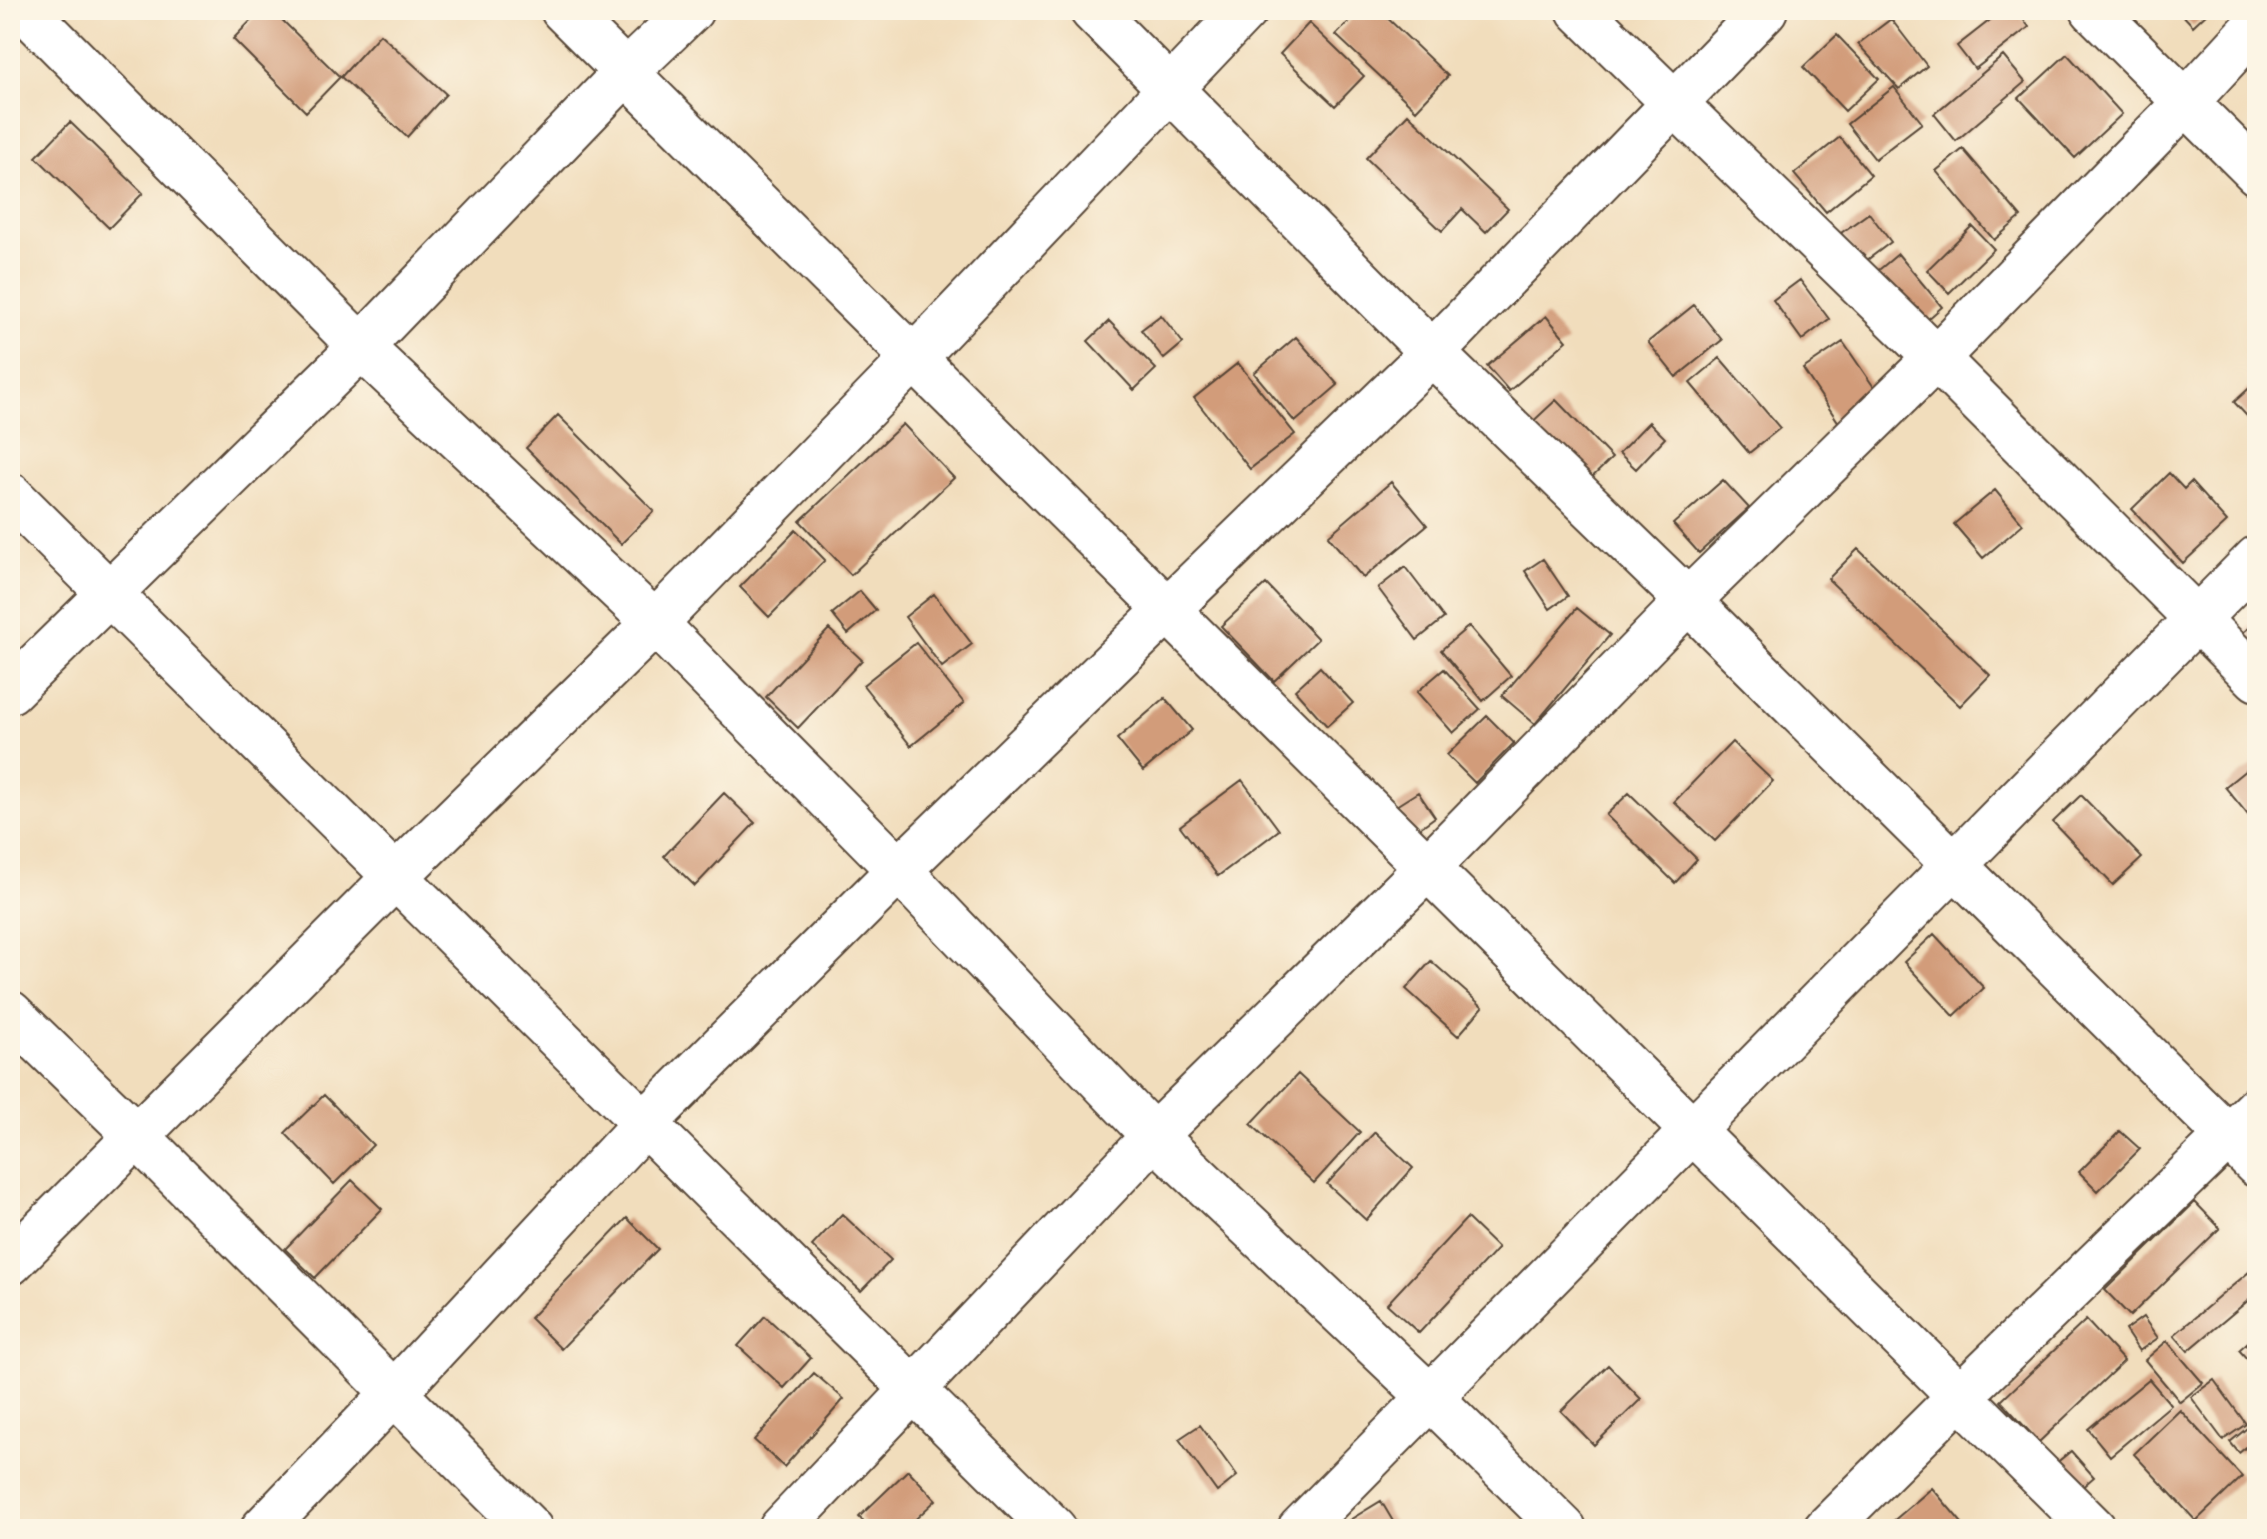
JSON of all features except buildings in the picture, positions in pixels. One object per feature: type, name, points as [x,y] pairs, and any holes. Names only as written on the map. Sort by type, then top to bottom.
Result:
[{"type":"street","points":[[25,10],[361,347],[655,623],[899,870],[1154,1136],[1431,1398],[1564,1529]]},
{"type":"street","points":[[563,10],[2094,1529]]},
{"type":"street","points":[[10,691],[361,347],[626,72],[691,10]]},
{"type":"street","points":[[1092,10],[1432,353],[1955,865],[2247,1136],[1960,1396],[1826,1529]]},
{"type":"street","points":[[10,1263],[395,877],[655,623],[914,358],[1245,10]]},
{"type":"street","points":[[1579,10],[1936,358],[2257,679]]},
{"type":"street","points":[[263,1529],[644,1124],[899,870],[1432,353],[1765,10]]},
{"type":"street","points":[[2093,10],[2257,173]]},
{"type":"street","points":[[781,1529],[1154,1136],[1427,868],[1688,601],[1936,358],[2257,25]]},
{"type":"street","points":[[10,495],[1054,1529]]},
{"type":"street","points":[[1300,1529],[2257,558]]},
{"type":"street","points":[[10,1013],[530,1529]]}]
